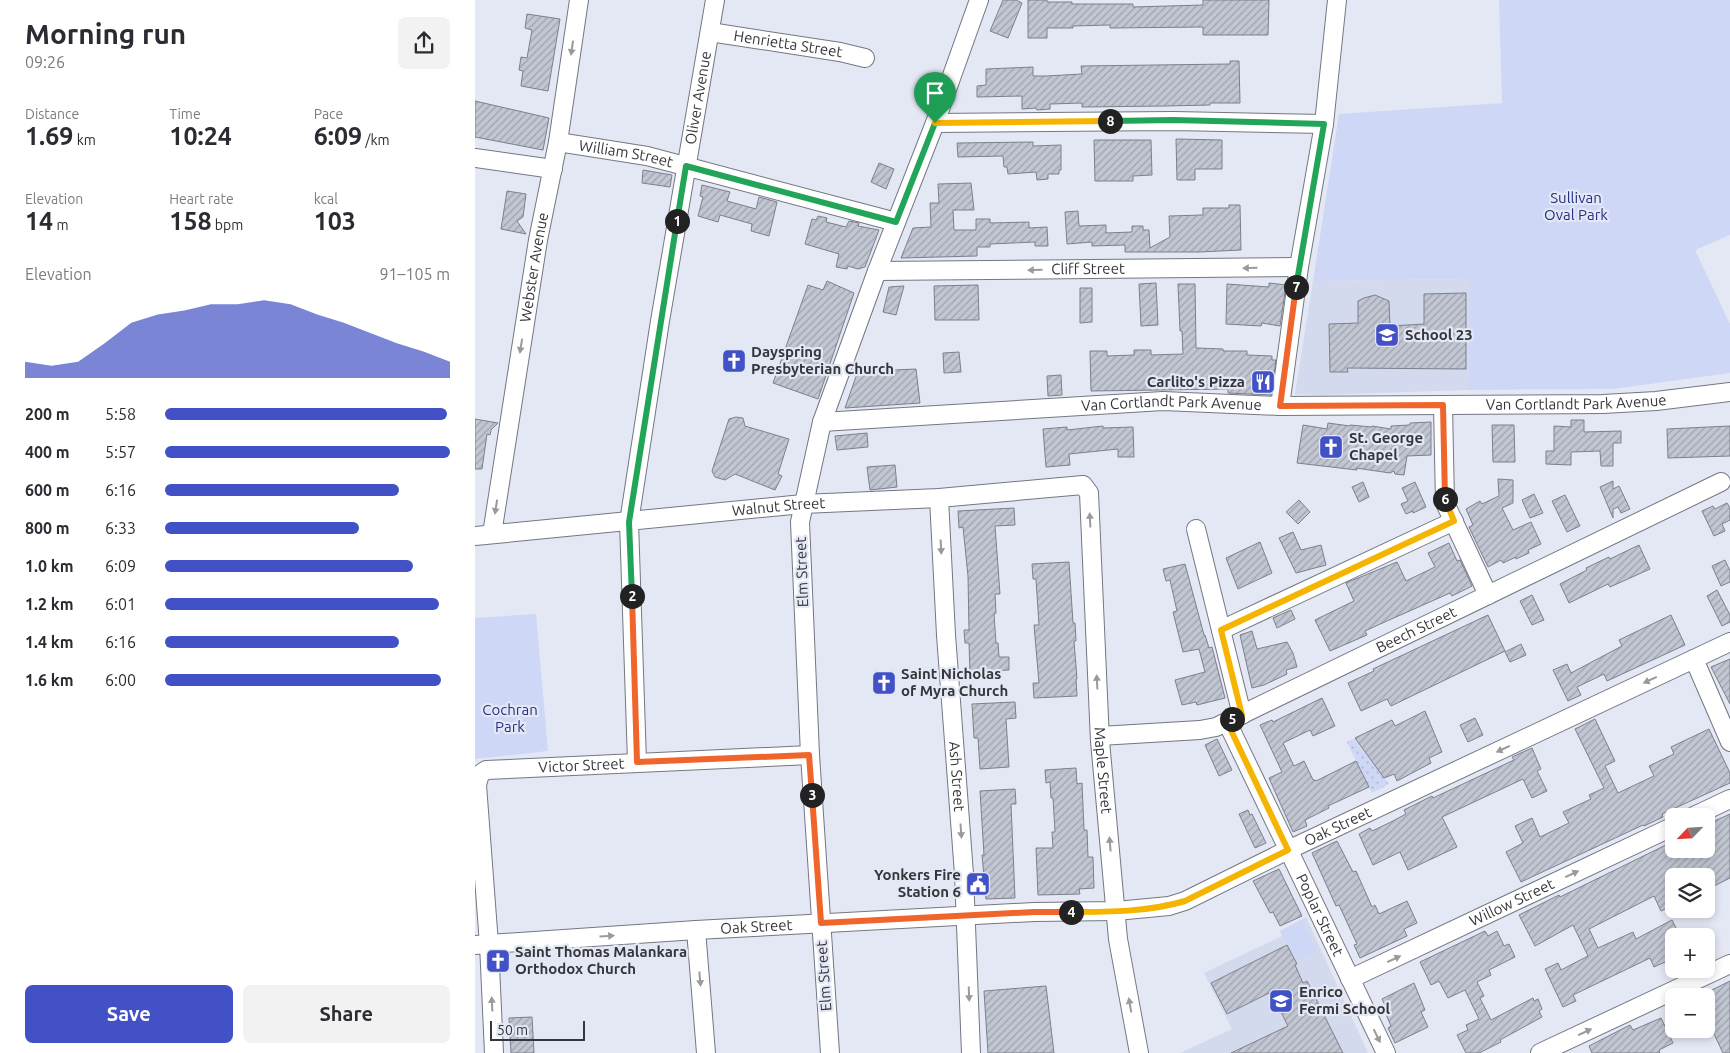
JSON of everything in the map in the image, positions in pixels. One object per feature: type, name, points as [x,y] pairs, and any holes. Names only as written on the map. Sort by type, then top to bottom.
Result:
[{"type":"street","name":"Webster Avenue","points":[[483,535],[558,142],[579,0]]},
{"type":"street","name":"Oliver Avenue","points":[[637,762],[629,522],[660,321],[715,0]]},
{"type":"street","name":"Elm Street","points":[[830,1053],[809,755],[800,522],[822,422],[877,271],[935,123],[979,0]]},
{"type":"street","points":[[1280,406],[1299,267],[1324,124],[1337,0]]},
{"type":"street","name":"Henrietta Street","points":[[710,32],[840,52],[865,58]]},
{"type":"street","points":[[935,123],[1174,120],[1324,124]]},
{"type":"street","name":"William Street","points":[[558,142],[647,156],[896,222]]},
{"type":"street","points":[[475,158],[553,168]]},
{"type":"street","name":"Cliff Street","points":[[877,271],[1299,267]]},
{"type":"street","name":"Van Cortlandt Park Avenue","points":[[822,422],[1163,401],[1280,406],[1603,404],[1656,401],[1730,392]]},
{"type":"street","points":[[1443,405],[1445,498],[1488,595]]},
{"type":"street","name":"Beech Street","points":[[1100,736],[1200,730],[1216,727],[1721,482]]},
{"type":"street","name":"Walnut Street","points":[[483,535],[803,504],[939,498],[1083,485]]},
{"type":"street","name":"Maple Street","points":[[1083,485],[1089,493],[1100,736],[1118,938],[1139,1053]]},
{"type":"street","name":"Ash Street","points":[[939,498],[946,635],[965,915],[971,1053]]},
{"type":"street","points":[[1221,630],[1454,521]]},
{"type":"street","name":"Poplar Street","points":[[1196,529],[1221,630],[1234,718],[1288,850],[1386,1053]]},
{"type":"street","name":"Oak Street","points":[[482,945],[696,930],[965,915],[1116,911],[1169,906],[1185,901],[1288,850],[1730,642]]},
{"type":"street","points":[[1694,659],[1730,742]]},
{"type":"street","name":"Victor Street","points":[[477,777],[486,770],[809,755]]},
{"type":"street","points":[[477,777],[482,945],[494,1053]]},
{"type":"street","points":[[1711,808],[1730,799]]},
{"type":"street","name":"Willow Street","points":[[1350,980],[1665,830]]},
{"type":"street","points":[[696,930],[706,1053]]},
{"type":"street","points":[[1541,1053],[1730,964]]},
{"type":"shaded area","name":"School 23","points":[[1469,279],[1468,390],[1321,395],[1295,394],[1313,281]]},
{"type":"shaded area","name":"Enrico Fermi School","points":[[1306,917],[1368,1053],[1180,1053],[1232,1029],[1204,973],[1282,936],[1280,931]]},
{"type":"green space","name":"Sullivan Oval Park","points":[[1499,0],[1730,0],[1730,235],[1695,250],[1730,324],[1730,373],[1613,389],[1468,390],[1469,279],[1313,281],[1339,114],[1502,103]]},
{"type":"green space","name":"Cochran Park","points":[[536,614],[548,751],[475,759],[475,618]]},
{"type":"green space","points":[[1354,739],[1389,784],[1372,793],[1347,742]]},
{"type":"green space","points":[[1302,920],[1317,951],[1299,960],[1297,957],[1294,958],[1280,931]]},
{"type":"building","points":[[1003,0],[1016,0],[1022,3],[1008,38],[990,31]]},
{"type":"building","points":[[1028,0],[1072,2],[1072,4],[1133,4],[1133,7],[1203,5],[1203,0],[1269,0],[1268,35],[1203,35],[1203,27],[1110,28],[1110,25],[1047,28],[1047,38],[1028,38]]},
{"type":"building","points":[[527,14],[560,19],[548,91],[521,86],[523,71],[519,70],[521,57],[527,58],[532,30],[525,28]]},
{"type":"building","points":[[1230,61],[1239,61],[1240,103],[1082,107],[1082,103],[1050,104],[1050,109],[1037,110],[1036,108],[1022,109],[1022,96],[977,97],[977,86],[986,85],[986,69],[1033,67],[1033,76],[1046,76],[1082,74],[1081,66],[1230,64]]},
{"type":"building","points":[[475,101],[549,118],[543,150],[475,137]]},
{"type":"building","points":[[1176,139],[1222,140],[1222,169],[1195,169],[1195,180],[1177,180]]},
{"type":"building","points":[[1094,140],[1151,140],[1152,175],[1133,176],[1133,181],[1095,181]]},
{"type":"building","points":[[1033,142],[1033,146],[1061,145],[1061,170],[1059,170],[1059,174],[1048,174],[1048,179],[1037,180],[1036,172],[1008,174],[1007,167],[1004,167],[1003,156],[958,157],[957,143]]},
{"type":"building","points":[[879,163],[894,169],[886,189],[871,182]]},
{"type":"building","points":[[643,170],[672,175],[670,187],[642,183]]},
{"type":"building","points":[[971,183],[974,210],[953,210],[954,230],[976,230],[976,219],[990,219],[990,223],[1029,222],[1029,228],[1047,227],[1048,246],[1035,246],[1035,242],[990,244],[990,247],[977,247],[977,256],[901,258],[913,228],[931,227],[930,203],[939,203],[938,184]]},
{"type":"building","points":[[702,185],[730,192],[727,201],[756,209],[759,197],[777,202],[769,236],[751,231],[752,224],[720,215],[718,222],[698,216],[703,197],[700,196]]},
{"type":"building","points":[[507,191],[526,194],[523,217],[517,221],[526,234],[501,229]]},
{"type":"building","points":[[1229,205],[1240,205],[1241,250],[1125,252],[1125,245],[1092,246],[1092,242],[1067,244],[1065,212],[1078,211],[1079,226],[1106,225],[1106,233],[1132,232],[1132,226],[1143,226],[1143,230],[1149,230],[1150,248],[1170,237],[1169,216],[1203,215],[1203,208],[1229,208]]},
{"type":"building","points":[[818,216],[827,218],[826,222],[846,227],[849,221],[859,223],[858,226],[879,230],[865,267],[858,269],[848,266],[847,269],[836,267],[839,254],[805,244],[812,219],[816,220]]},
{"type":"building","points":[[827,281],[854,293],[818,399],[773,383],[808,285],[823,290]]},
{"type":"building","points":[[1156,283],[1158,325],[1141,326],[1139,284]]},
{"type":"building","points":[[1269,283],[1286,285],[1280,326],[1262,323],[1261,326],[1226,324],[1227,284],[1269,287]]},
{"type":"building","points":[[1178,284],[1195,284],[1196,348],[1247,351],[1247,355],[1272,356],[1272,360],[1276,360],[1271,395],[1228,393],[1228,389],[1091,391],[1090,351],[1107,351],[1107,356],[1134,355],[1134,350],[1151,350],[1151,355],[1183,354]]},
{"type":"building","points":[[978,285],[979,320],[935,320],[934,286]]},
{"type":"building","points":[[904,286],[896,315],[883,312],[889,287]]},
{"type":"building","points":[[1080,288],[1092,288],[1092,322],[1080,323]]},
{"type":"building","points":[[1466,293],[1466,369],[1347,368],[1348,372],[1330,372],[1329,324],[1358,323],[1358,301],[1375,295],[1389,301],[1390,326],[1424,324],[1424,294]]},
{"type":"building","points":[[959,352],[961,372],[944,373],[943,353]]},
{"type":"building","points":[[894,367],[894,370],[916,369],[920,403],[845,408],[859,368]]},
{"type":"building","points":[[1061,375],[1062,395],[1048,396],[1047,376]]},
{"type":"building","points":[[743,418],[745,426],[789,439],[778,474],[782,476],[775,490],[735,474],[725,480],[715,477],[712,471],[729,419]]},
{"type":"building","points":[[475,419],[498,423],[491,430],[490,435],[487,434],[482,469],[475,469]]},
{"type":"building","points":[[1571,420],[1584,420],[1584,432],[1621,431],[1621,443],[1613,443],[1613,466],[1601,466],[1600,451],[1571,452],[1571,465],[1546,464],[1546,451],[1554,451],[1554,426],[1571,427]]},
{"type":"building","points":[[1431,422],[1431,455],[1407,456],[1404,475],[1395,474],[1394,471],[1390,473],[1297,463],[1303,425],[1327,429],[1328,423],[1391,429],[1391,426]]},
{"type":"building","points":[[1492,425],[1514,425],[1515,462],[1493,462]]},
{"type":"building","points":[[1103,426],[1103,428],[1133,427],[1134,457],[1118,457],[1118,449],[1069,454],[1070,465],[1046,467],[1043,429],[1067,427],[1067,430]]},
{"type":"building","points":[[1730,426],[1730,456],[1668,458],[1667,429]]},
{"type":"building","points":[[867,433],[868,447],[837,450],[835,436]]},
{"type":"building","points":[[895,465],[897,487],[870,490],[867,467]]},
{"type":"building","points":[[1498,479],[1513,480],[1513,503],[1502,508],[1513,530],[1531,522],[1541,544],[1528,550],[1529,553],[1516,559],[1516,557],[1503,563],[1501,560],[1488,567],[1469,527],[1473,525],[1466,509],[1480,501],[1482,504],[1499,496]]},
{"type":"building","points":[[1613,481],[1613,489],[1619,486],[1630,509],[1621,513],[1618,507],[1613,509],[1613,518],[1600,487]]},
{"type":"building","points":[[1363,482],[1369,497],[1359,502],[1352,487]]},
{"type":"building","points":[[1415,482],[1426,507],[1406,514],[1401,504],[1408,501],[1402,488]]},
{"type":"building","points":[[1534,494],[1543,513],[1530,518],[1522,500]]},
{"type":"building","points":[[1565,495],[1580,526],[1567,532],[1552,501]]},
{"type":"building","points":[[1299,500],[1310,512],[1298,524],[1286,512]]},
{"type":"building","points":[[1727,503],[1730,508],[1730,520],[1722,524],[1725,531],[1714,536],[1702,511],[1713,506],[1715,509]]},
{"type":"building","points":[[1014,508],[1015,525],[995,526],[1000,594],[995,594],[996,643],[998,643],[999,657],[1009,657],[1009,670],[970,672],[969,643],[965,643],[964,630],[969,630],[968,576],[963,527],[959,528],[958,511]]},
{"type":"building","points":[[1293,532],[1301,550],[1321,545],[1326,565],[1296,573],[1279,538]]},
{"type":"building","points":[[1260,542],[1272,573],[1238,589],[1226,558]]},
{"type":"building","points":[[1449,543],[1457,561],[1460,560],[1472,586],[1452,596],[1450,593],[1378,625],[1365,631],[1367,635],[1330,651],[1315,620],[1354,601],[1346,583],[1397,562],[1406,581],[1435,567],[1428,553]]},
{"type":"building","points":[[1639,545],[1650,569],[1610,587],[1608,584],[1569,603],[1560,584],[1587,570],[1586,568]]},
{"type":"building","points":[[1725,560],[1730,571],[1730,582],[1721,586],[1712,566]]},
{"type":"building","points":[[1069,562],[1073,623],[1075,623],[1077,696],[1034,698],[1033,683],[1039,683],[1034,625],[1039,625],[1036,579],[1033,579],[1032,564]]},
{"type":"building","points":[[1185,564],[1204,635],[1209,648],[1212,647],[1225,698],[1197,705],[1196,702],[1182,705],[1175,680],[1205,672],[1199,649],[1183,652],[1173,612],[1177,611],[1170,580],[1166,581],[1163,569]]},
{"type":"building","points":[[1717,590],[1730,615],[1730,622],[1722,626],[1707,596]]},
{"type":"building","points":[[1532,595],[1544,620],[1532,625],[1520,601]]},
{"type":"building","points":[[1291,610],[1295,619],[1277,628],[1273,618]]},
{"type":"building","points":[[1488,615],[1505,651],[1391,706],[1387,699],[1361,711],[1348,683],[1374,671],[1373,669]]},
{"type":"building","points":[[1671,615],[1685,645],[1607,681],[1604,674],[1577,687],[1581,695],[1568,701],[1553,670],[1567,664],[1571,673],[1622,646],[1619,640]]},
{"type":"building","points":[[1252,631],[1257,649],[1287,642],[1297,667],[1286,670],[1287,674],[1264,685],[1252,688],[1240,635]]},
{"type":"building","points":[[1521,644],[1526,655],[1510,662],[1505,652]]},
{"type":"building","points":[[1730,659],[1730,704],[1711,667]]},
{"type":"building","points":[[1322,698],[1335,726],[1313,736],[1310,730],[1283,743],[1294,766],[1304,761],[1313,780],[1316,781],[1356,761],[1369,787],[1328,806],[1329,808],[1305,820],[1307,826],[1293,832],[1269,778],[1282,772],[1260,725],[1272,720],[1273,722]]},
{"type":"building","points":[[1015,702],[1016,718],[1006,719],[1009,767],[980,769],[978,738],[974,738],[972,704]]},
{"type":"building","points":[[1425,711],[1442,752],[1429,758],[1431,763],[1397,781],[1394,774],[1384,778],[1355,738],[1392,720],[1395,726]]},
{"type":"building","points":[[1475,718],[1483,735],[1468,742],[1460,725]]},
{"type":"building","points":[[1595,719],[1615,761],[1605,766],[1618,793],[1654,776],[1649,766],[1674,754],[1671,747],[1709,729],[1730,773],[1730,783],[1675,808],[1665,808],[1665,813],[1662,814],[1663,817],[1521,882],[1506,852],[1523,843],[1515,826],[1532,818],[1540,837],[1569,823],[1563,812],[1591,799],[1589,795],[1604,788],[1575,729]]},
{"type":"building","points":[[1217,739],[1232,770],[1219,776],[1205,745]]},
{"type":"building","points":[[1532,748],[1541,769],[1537,771],[1547,791],[1532,798],[1523,779],[1442,817],[1457,847],[1408,870],[1400,852],[1373,865],[1359,834],[1370,828],[1372,831],[1389,823],[1406,814],[1404,810],[1514,760],[1512,757]]},
{"type":"building","points":[[1076,768],[1077,784],[1082,783],[1084,830],[1087,830],[1088,857],[1093,857],[1094,888],[1079,889],[1080,894],[1038,895],[1036,848],[1053,848],[1052,832],[1055,832],[1053,798],[1051,798],[1050,782],[1046,783],[1045,770]]},
{"type":"building","points":[[1015,789],[1016,804],[1011,804],[1015,898],[986,899],[982,855],[984,855],[980,791]]},
{"type":"building","points":[[1248,810],[1250,815],[1252,814],[1266,843],[1255,848],[1239,814]]},
{"type":"building","points":[[1730,814],[1730,878],[1715,886],[1715,868],[1665,868],[1665,909],[1661,911],[1654,896],[1589,929],[1598,948],[1633,932],[1636,939],[1672,920],[1676,928],[1665,928],[1665,962],[1654,967],[1650,958],[1573,995],[1576,1001],[1563,1007],[1545,969],[1558,963],[1561,970],[1588,956],[1573,925],[1535,946],[1519,915],[1665,845],[1665,858],[1715,858],[1715,821]]},
{"type":"building","points":[[1337,841],[1353,872],[1356,871],[1372,907],[1375,905],[1379,914],[1407,901],[1417,923],[1404,929],[1407,936],[1360,958],[1354,945],[1357,944],[1339,905],[1336,906],[1312,853]]},
{"type":"building","points":[[1279,869],[1302,916],[1280,926],[1273,912],[1270,913],[1253,881]]},
{"type":"building","points":[[1485,931],[1488,936],[1497,931],[1504,946],[1509,944],[1515,957],[1489,970],[1491,975],[1477,982],[1484,996],[1480,998],[1491,1020],[1533,998],[1534,1001],[1538,999],[1542,1009],[1539,1011],[1542,1017],[1479,1053],[1466,1053],[1457,1035],[1468,1030],[1466,1025],[1479,1019],[1465,990],[1448,998],[1439,981],[1431,985],[1420,962]]},
{"type":"building","points":[[1287,945],[1297,964],[1295,965],[1303,983],[1307,981],[1343,1053],[1231,1053],[1288,1026],[1271,992],[1227,1014],[1211,983]]},
{"type":"building","points":[[1730,981],[1730,1053],[1723,1053],[1715,1036],[1715,988]]},
{"type":"building","points":[[1414,983],[1425,1010],[1421,1012],[1428,1027],[1395,1043],[1388,1028],[1391,1026],[1385,1012],[1388,1011],[1382,999]]},
{"type":"building","points":[[1046,986],[1054,1053],[988,1053],[984,991]]},
{"type":"building","points":[[532,1017],[534,1053],[511,1053],[509,1018]]},
{"type":"building","points":[[1661,1018],[1665,1026],[1665,1038],[1671,1038],[1673,1043],[1659,1050],[1660,1053],[1592,1053],[1589,1046],[1630,1025],[1633,1030]]},
{"type":"place","name":"School 23","points":[[1387,335]]},
{"type":"place","name":"Dayspring Presbyterian Church","points":[[734,361]]},
{"type":"place","name":"Carlito's Pizza","points":[[1263,382]]},
{"type":"place","name":"St. George Chapel","points":[[1331,447]]},
{"type":"place","name":"Saint Nicholas of Myra Church","points":[[884,683]]},
{"type":"place","name":"Yonkers Fire Station 6","points":[[978,884]]},
{"type":"place","name":"Saint Thomas Malankara Orthodox Church","points":[[498,961]]},
{"type":"place","name":"Enrico Fermi School","points":[[1281,1001]]},
{"type":"route","points":[[1174,120],[1324,124],[1299,267],[1280,406],[1443,405],[1445,503],[1454,521],[1221,630],[1242,715],[1227,722],[1288,850],[1185,901],[1169,906],[1116,911],[1034,912],[821,923],[809,755],[637,762],[629,522],[686,166],[896,222],[935,123],[1174,120]]}]
